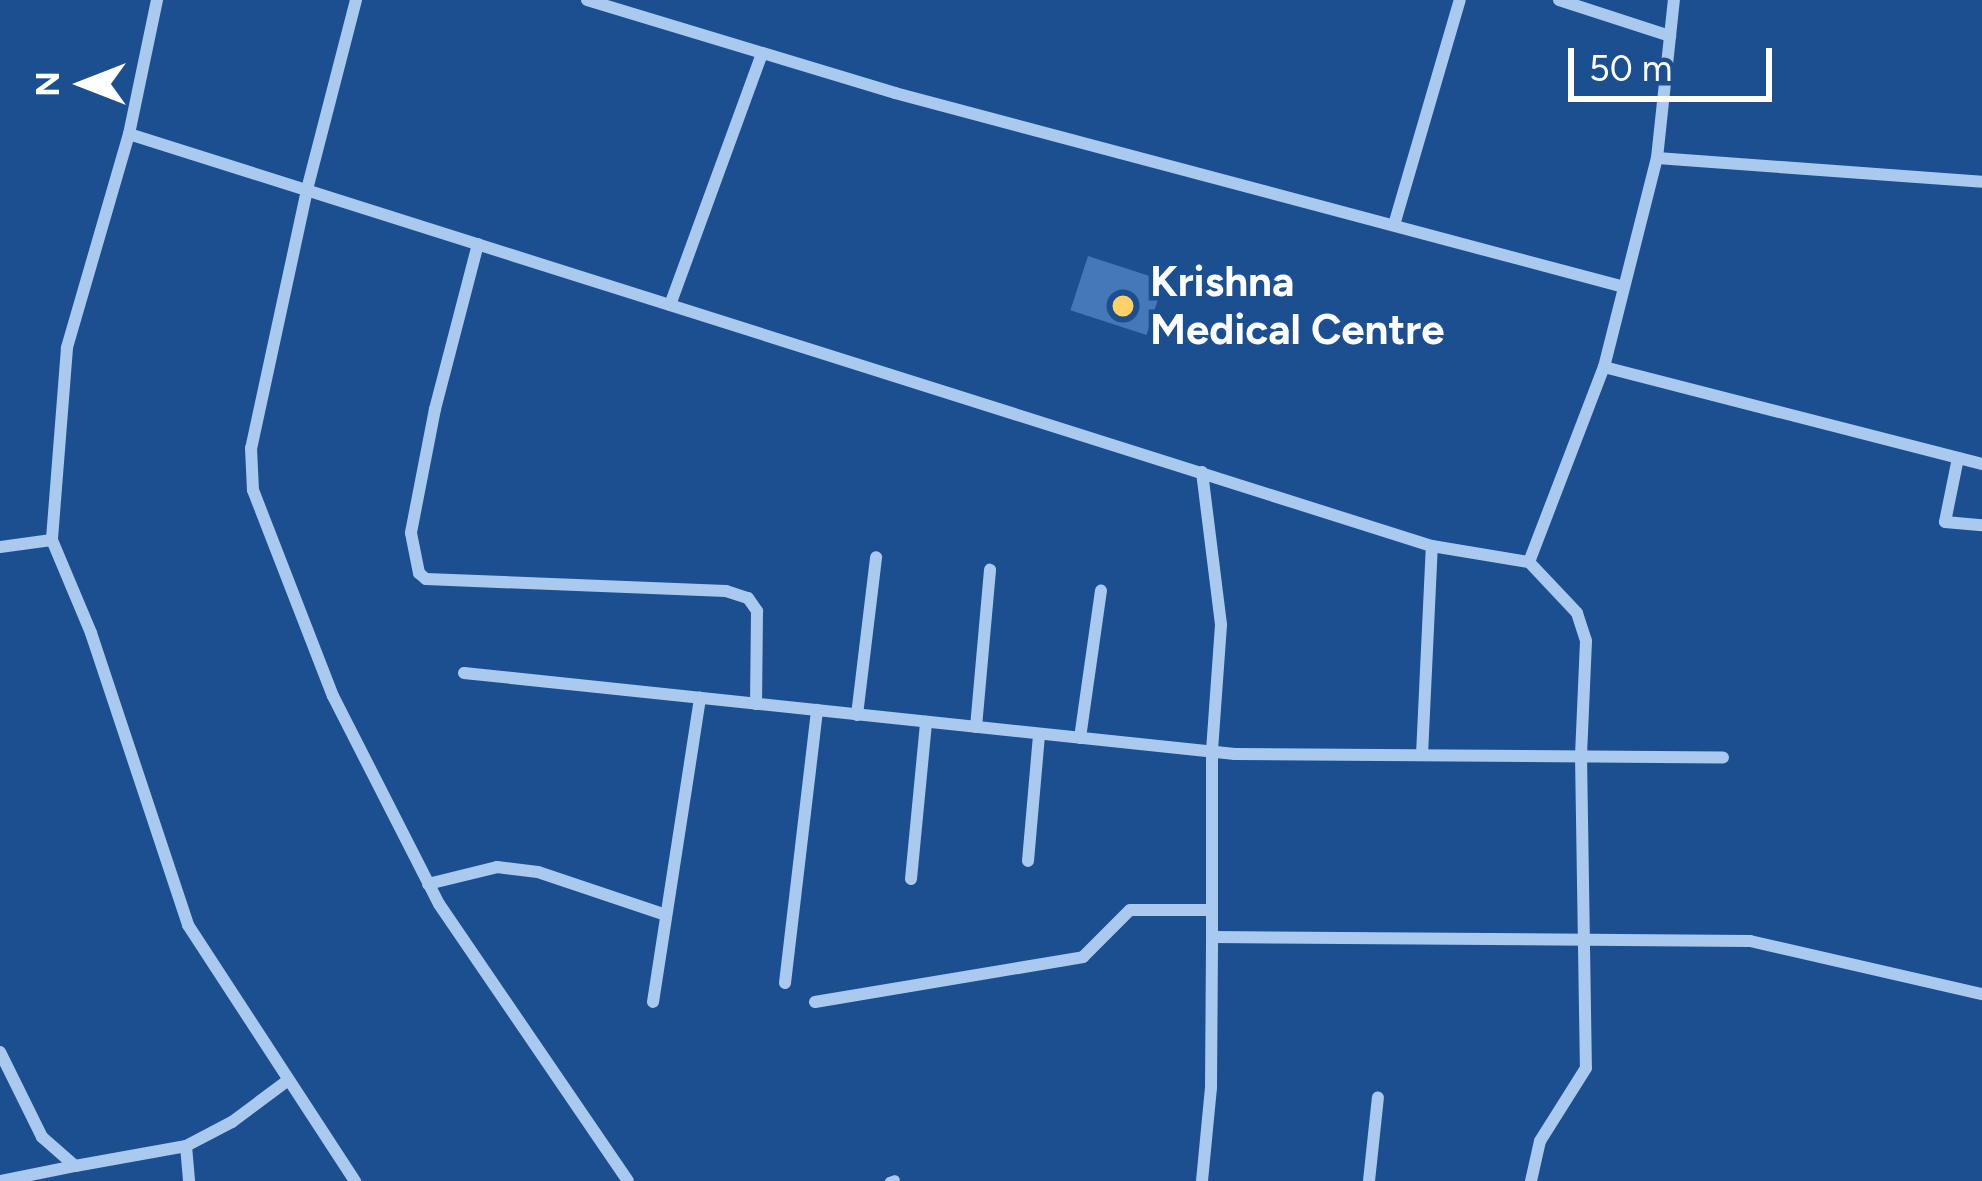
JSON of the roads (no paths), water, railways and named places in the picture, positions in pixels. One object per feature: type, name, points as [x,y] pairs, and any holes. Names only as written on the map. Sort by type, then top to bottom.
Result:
[{"type":"street","points":[[157,0],[129,134],[68,348],[52,540],[91,633],[188,925],[355,1181]]},
{"type":"street","points":[[356,0],[307,190],[251,448],[253,490],[333,696],[428,884],[628,1181]]},
{"type":"street","points":[[587,0],[762,53],[1624,287]]},
{"type":"street","points":[[1394,225],[1460,0]]},
{"type":"street","points":[[1559,0],[1670,36]]},
{"type":"street","points":[[1529,562],[1604,368],[1657,158],[1674,0]]},
{"type":"street","points":[[670,305],[762,53]]},
{"type":"street","points":[[129,134],[1432,546],[1529,562],[1577,613],[1586,640],[1581,755],[1586,1068],[1540,1141],[1532,1181]]},
{"type":"street","points":[[1657,158],[1981,177]]},
{"type":"street","points":[[478,244],[435,409],[411,533],[418,573],[426,579],[726,590],[748,598],[757,611],[756,704]]},
{"type":"street","points":[[1604,368],[1982,464]]},
{"type":"street","points":[[1958,458],[1945,522],[1982,525]]},
{"type":"street","points":[[1202,472],[1221,626],[1211,752],[1211,1088],[1202,1181]]},
{"type":"street","points":[[0,548],[52,540]]},
{"type":"street","points":[[1422,755],[1432,546]]},
{"type":"street","points":[[857,715],[876,557]]},
{"type":"street","points":[[976,727],[990,570]]},
{"type":"street","points":[[1080,738],[1101,590]]},
{"type":"street","points":[[464,673],[1211,752],[1723,758]]},
{"type":"street","points":[[652,1002],[700,698]]},
{"type":"street","points":[[784,983],[817,710]]},
{"type":"street","points":[[911,879],[926,722]]},
{"type":"street","points":[[1028,861],[1039,734]]},
{"type":"street","points":[[428,884],[497,867],[538,872],[666,915]]},
{"type":"street","points":[[815,1002],[1073,960],[1089,952],[1130,910],[1211,910]]},
{"type":"street","points":[[1211,937],[1750,941],[1982,994]]},
{"type":"street","points":[[0,1052],[42,1138],[76,1166]]},
{"type":"street","points":[[1,1181],[186,1146],[232,1122],[287,1081]]},
{"type":"street","points":[[1369,1181],[1378,1097]]},
{"type":"street","points":[[186,1146],[189,1181]]},
{"type":"place","name":"Krishna Medical Centre","points":[[1123,306]]}]
